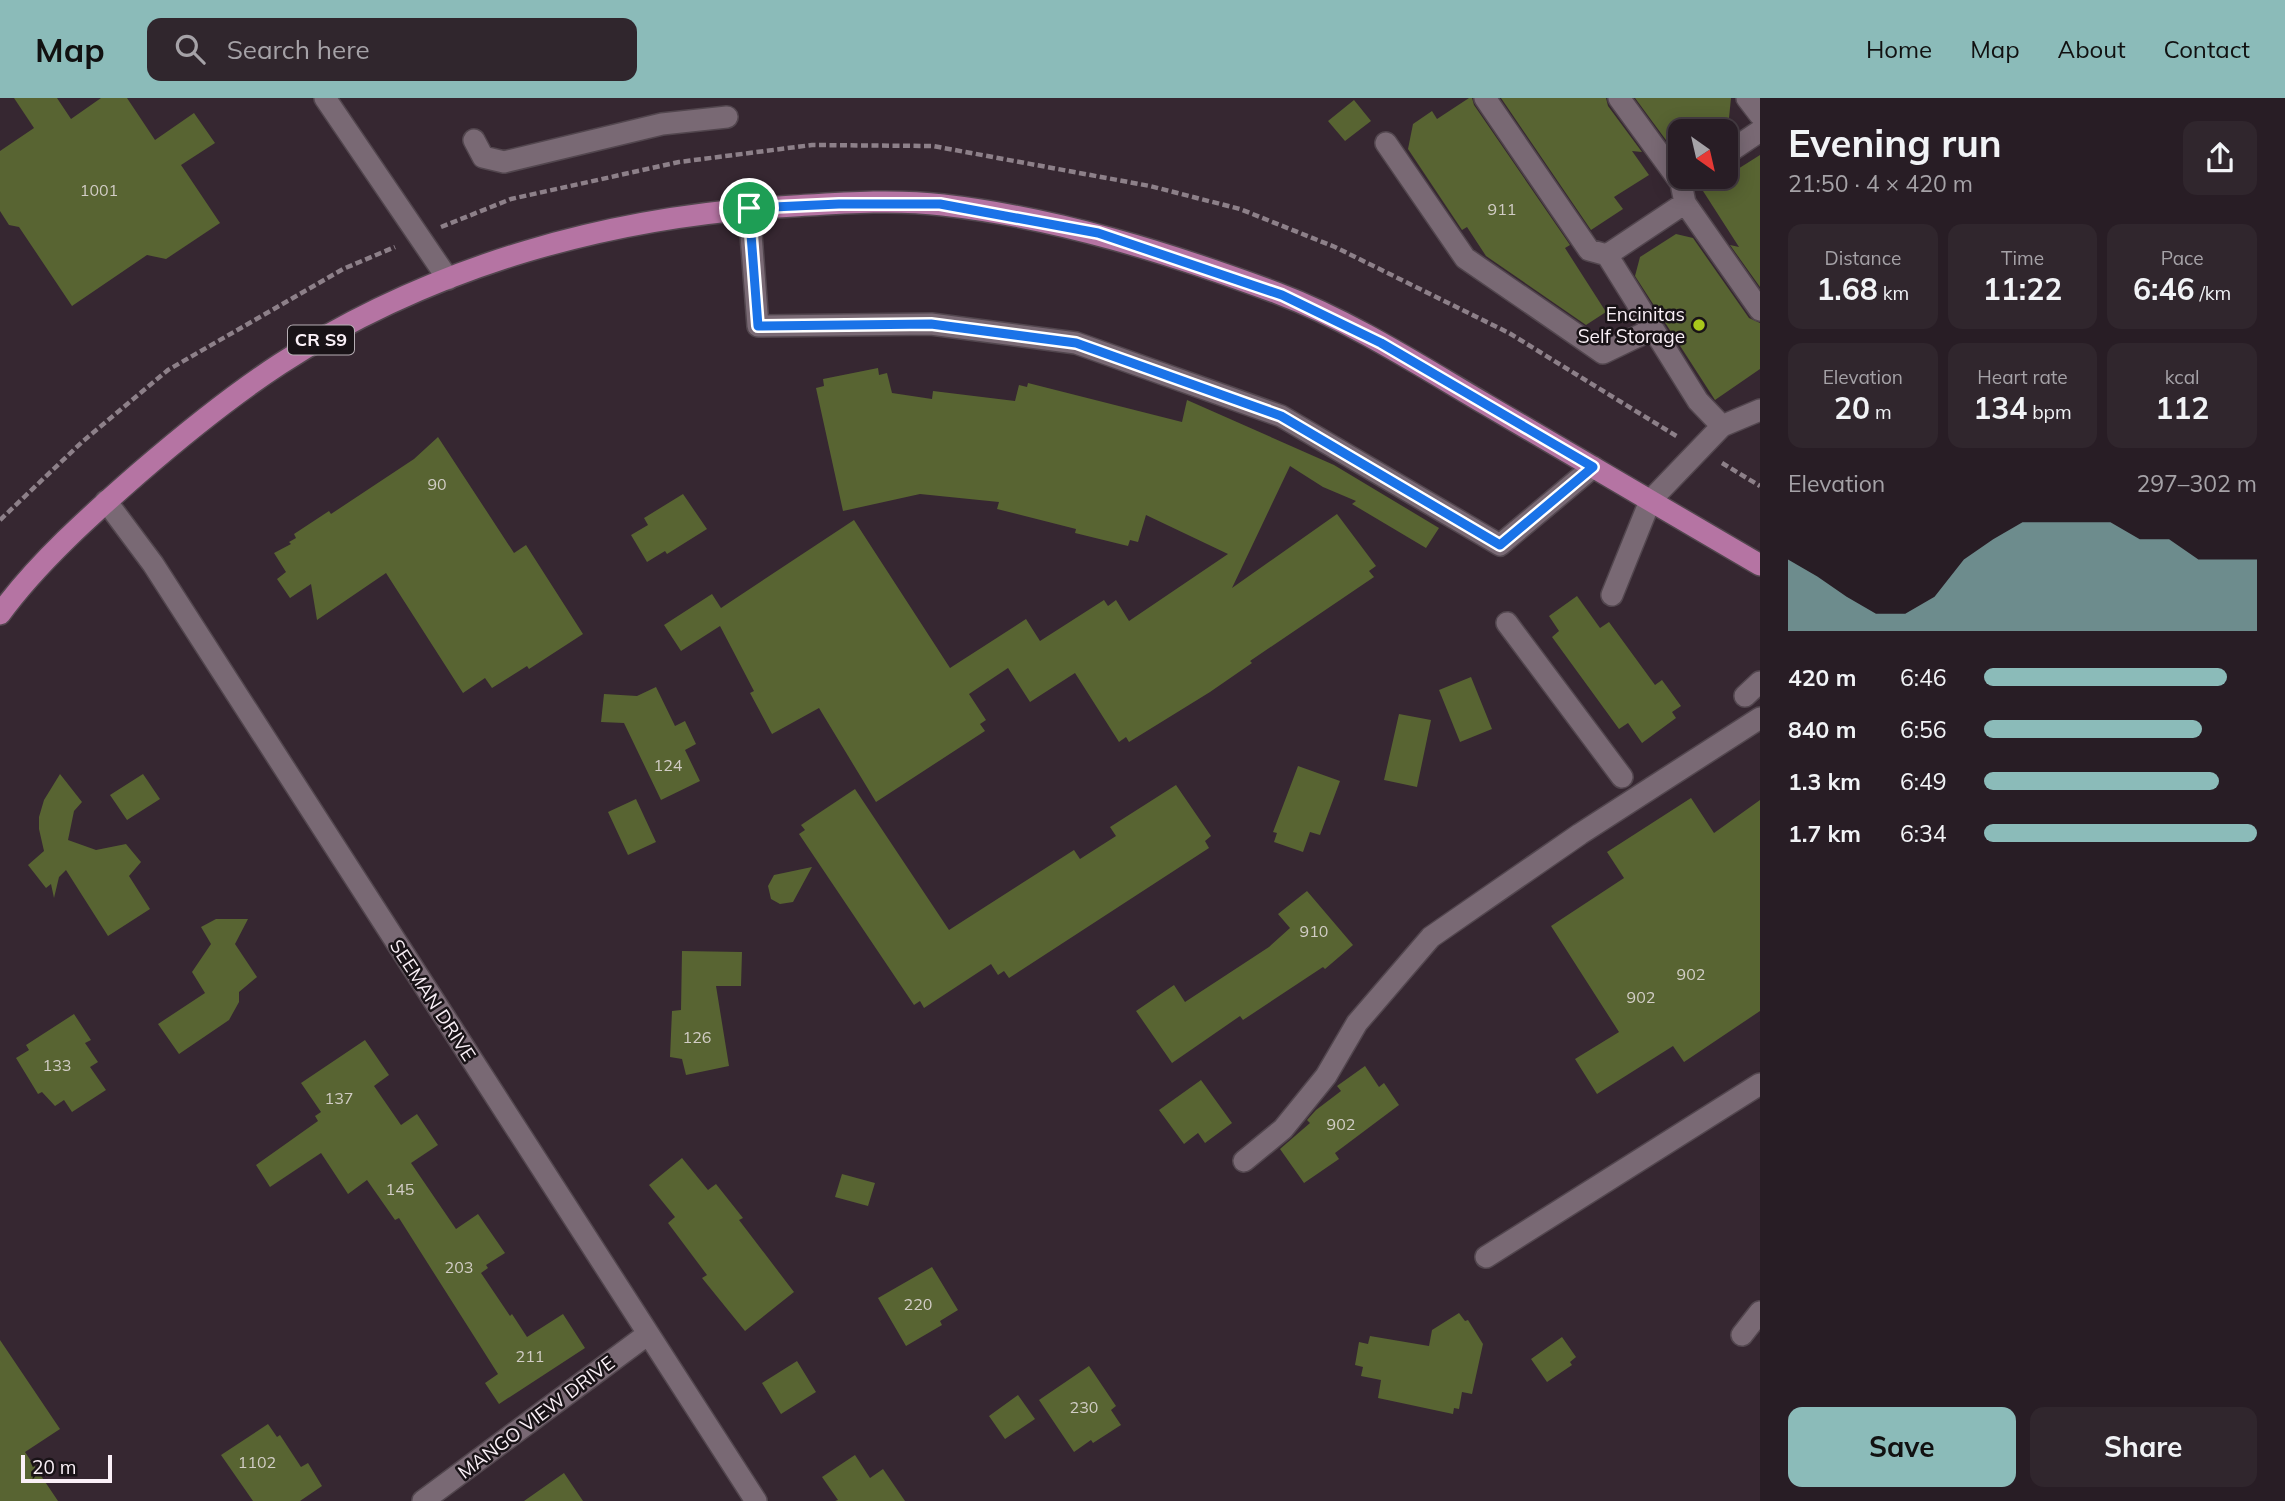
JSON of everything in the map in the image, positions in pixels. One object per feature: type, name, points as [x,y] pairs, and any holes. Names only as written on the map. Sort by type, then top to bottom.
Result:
[{"type":"main road","name":"CR S9","points":[[0,614],[15,594],[106,501],[156,459],[277,366],[390,302],[551,243],[649,220],[749,208],[839,204],[940,204],[1098,233],[1282,295],[1381,343],[1760,565]]},
{"type":"street","points":[[325,98],[448,279]]},
{"type":"street","points":[[1485,98],[1589,250],[1607,255],[1698,401],[1722,426]]},
{"type":"street","points":[[1619,98],[1668,163]]},
{"type":"street","points":[[1747,98],[1760,115]]},
{"type":"street","points":[[474,140],[483,157],[504,162],[662,124],[727,117]]},
{"type":"street","points":[[1738,146],[1760,131]]},
{"type":"street","points":[[1386,143],[1465,258],[1603,353],[1653,329]]},
{"type":"street","points":[[1607,255],[1684,189]]},
{"type":"street","points":[[1687,189],[1760,310]]},
{"type":"street","points":[[749,208],[758,326],[931,324],[1076,343],[1281,416],[1500,545],[1593,467]]},
{"type":"street","points":[[1612,595],[1650,500],[1722,426],[1760,410]]},
{"type":"street","name":"SEEMAN DRIVE","points":[[106,501],[153,564],[756,1501]]},
{"type":"street","points":[[1507,623],[1622,777]]},
{"type":"street","points":[[1244,1161],[1283,1129],[1326,1076],[1357,1023],[1432,937],[1580,835],[1760,718]]},
{"type":"street","points":[[1486,1257],[1760,1084]]},
{"type":"street","points":[[1742,1335],[1760,1312]]},
{"type":"street","name":"MANGO VIEW DRIVE","points":[[423,1501],[648,1334]]},
{"type":"path","points":[[0,520],[82,442],[167,370],[343,269],[511,199],[679,162],[812,145],[933,146],[1150,186],[1240,209],[1335,247],[1509,333],[1760,486]]},
{"type":"building","points":[[14,98],[57,98],[71,119],[101,98],[127,98],[155,140],[194,113],[215,143],[181,165],[220,223],[166,259],[147,255],[72,306],[19,227],[9,225],[0,211],[0,151],[34,128]]},
{"type":"building","points":[[1472,98],[1474,105],[1570,245],[1565,248],[1606,312],[1586,325],[1486,256],[1467,227],[1462,230],[1408,149],[1413,124],[1432,111],[1437,119]]},
{"type":"building","points":[[1501,98],[1606,98],[1608,106],[1642,152],[1632,151],[1649,175],[1614,197],[1623,209],[1591,230]]},
{"type":"building","points":[[1635,98],[1731,98],[1728,119],[1668,119],[1668,143]]},
{"type":"building","points":[[1354,100],[1371,121],[1345,141],[1328,121]]},
{"type":"building","points":[[1760,155],[1760,287],[1730,245],[1739,247],[1703,191],[1738,189],[1738,169]]},
{"type":"building","points":[[1676,234],[1693,238],[1749,318],[1760,323],[1760,369],[1715,400],[1635,276],[1640,257]]},
{"type":"building","points":[[878,368],[879,375],[887,373],[892,393],[932,399],[933,391],[1015,401],[1019,385],[1027,387],[1028,383],[1182,422],[1187,400],[1334,465],[1439,528],[1426,548],[1352,504],[1356,501],[1323,487],[1290,466],[1232,588],[1337,514],[1376,566],[1369,571],[1374,577],[1250,661],[1252,663],[1210,692],[1129,742],[1126,737],[1119,742],[1075,673],[1030,702],[1008,668],[969,694],[986,720],[980,724],[985,731],[876,802],[819,708],[772,734],[750,693],[754,691],[720,626],[681,651],[664,625],[712,594],[721,608],[854,520],[950,668],[1026,619],[1040,641],[1104,600],[1108,606],[1116,600],[1129,621],[1228,554],[1146,515],[1138,542],[1130,540],[1128,546],[1075,533],[1076,529],[997,509],[999,502],[920,494],[843,511],[816,388],[824,386],[823,379]]},
{"type":"building","points":[[438,437],[514,553],[526,545],[583,634],[529,669],[527,666],[492,688],[485,678],[463,693],[386,573],[317,620],[311,584],[290,598],[277,579],[286,572],[274,553],[291,544],[289,542],[296,538],[294,534],[329,511],[331,514],[414,459]]},
{"type":"building","points":[[683,494],[707,529],[667,554],[665,551],[647,562],[631,535],[648,525],[644,518]]},
{"type":"building","points":[[1577,596],[1600,628],[1609,622],[1655,685],[1662,680],[1681,706],[1672,712],[1676,718],[1642,743],[1628,723],[1619,729],[1552,637],[1559,631],[1549,616]]},
{"type":"building","points":[[1471,677],[1492,729],[1460,742],[1439,690]]},
{"type":"building","points":[[656,687],[675,726],[685,721],[696,744],[685,750],[700,781],[661,800],[624,723],[601,722],[604,694],[637,696]]},
{"type":"building","points":[[1399,714],[1431,720],[1417,787],[1384,780]]},
{"type":"building","points":[[1298,766],[1340,781],[1320,835],[1310,832],[1303,852],[1274,842],[1277,833],[1273,832]]},
{"type":"building","points":[[60,774],[82,802],[74,811],[68,840],[96,850],[126,844],[141,862],[129,876],[150,909],[108,936],[66,870],[59,877],[54,898],[51,884],[46,888],[28,865],[44,851],[39,817],[44,800]]},
{"type":"building","points":[[143,774],[160,799],[127,820],[110,795]]},
{"type":"building","points":[[1176,785],[1211,836],[1205,841],[1209,848],[1009,978],[1004,971],[998,975],[991,964],[924,1008],[920,1001],[914,1005],[799,834],[805,830],[801,825],[855,789],[949,930],[1074,850],[1080,859],[1116,836],[1110,827]]},
{"type":"building","points":[[1691,798],[1714,833],[1760,800],[1760,1011],[1684,1062],[1673,1046],[1597,1094],[1575,1059],[1619,1032],[1551,926],[1624,878],[1607,852]]},
{"type":"building","points":[[636,799],[656,842],[628,855],[608,812]]},
{"type":"building","points":[[812,867],[793,902],[780,904],[771,899],[768,886],[774,875]]},
{"type":"building","points":[[1307,891],[1353,945],[1325,969],[1323,967],[1243,1020],[1240,1016],[1172,1063],[1136,1011],[1174,985],[1185,1002],[1269,947],[1290,928],[1278,914]]},
{"type":"building","points":[[216,919],[248,919],[235,944],[257,977],[239,992],[239,1002],[229,1020],[179,1054],[158,1024],[205,993],[192,972],[211,944],[201,927]]},
{"type":"building","points":[[682,951],[742,952],[741,986],[716,986],[729,1066],[686,1075],[682,1059],[670,1057],[672,1011],[681,1010]]},
{"type":"building","points":[[74,1014],[91,1040],[85,1043],[98,1062],[90,1067],[106,1090],[72,1112],[64,1100],[55,1106],[42,1092],[38,1094],[16,1058],[29,1050],[26,1045]]},
{"type":"building","points":[[365,1040],[389,1075],[374,1086],[401,1125],[417,1114],[438,1145],[411,1163],[456,1229],[478,1214],[505,1253],[486,1265],[488,1268],[481,1273],[510,1316],[512,1314],[527,1337],[563,1314],[585,1348],[499,1404],[485,1383],[498,1374],[399,1218],[395,1220],[367,1180],[348,1194],[321,1153],[270,1187],[256,1165],[318,1121],[315,1116],[321,1112],[301,1083]]},
{"type":"building","points":[[1365,1066],[1379,1087],[1384,1083],[1399,1105],[1335,1153],[1339,1159],[1304,1183],[1280,1149],[1310,1123],[1307,1120],[1316,1110],[1341,1091],[1337,1086]]},
{"type":"building","points":[[1201,1080],[1232,1123],[1205,1143],[1198,1133],[1184,1144],[1159,1110]]},
{"type":"building","points":[[682,1158],[708,1190],[716,1184],[743,1218],[739,1220],[794,1292],[745,1331],[702,1278],[707,1275],[668,1223],[675,1217],[649,1185]]},
{"type":"building","points":[[842,1174],[875,1183],[868,1206],[835,1197]]},
{"type":"building","points":[[932,1267],[958,1310],[940,1321],[942,1325],[906,1346],[878,1298]]},
{"type":"building","points":[[1459,1313],[1465,1321],[1468,1320],[1483,1344],[1472,1394],[1462,1392],[1459,1409],[1454,1408],[1453,1414],[1378,1398],[1381,1380],[1361,1376],[1363,1367],[1355,1365],[1359,1342],[1368,1344],[1370,1336],[1429,1346],[1432,1330]]},
{"type":"building","points":[[1562,1337],[1576,1357],[1570,1362],[1572,1365],[1547,1382],[1531,1359]]},
{"type":"building","points":[[0,1340],[60,1429],[25,1452],[58,1501],[0,1501]]},
{"type":"building","points":[[797,1361],[816,1392],[781,1414],[762,1383]]},
{"type":"building","points":[[1089,1366],[1116,1406],[1111,1410],[1121,1425],[1074,1452],[1039,1400]]},
{"type":"building","points":[[1018,1395],[1035,1419],[1005,1439],[989,1416]]},
{"type":"building","points":[[268,1424],[277,1437],[280,1435],[301,1467],[308,1463],[322,1486],[300,1501],[253,1501],[221,1455]]},
{"type":"building","points":[[855,1455],[870,1478],[883,1469],[905,1501],[835,1501],[838,1500],[822,1477]]},
{"type":"building","points":[[564,1473],[583,1501],[524,1501]]},
{"type":"place","name":"Encinitas Self Storage","points":[[1699,325]]},
{"type":"route","points":[[839,204],[940,204],[1098,233],[1282,295],[1381,343],[1593,467],[1500,545],[1281,416],[1076,343],[931,324],[758,326],[749,208],[839,204]]}]
